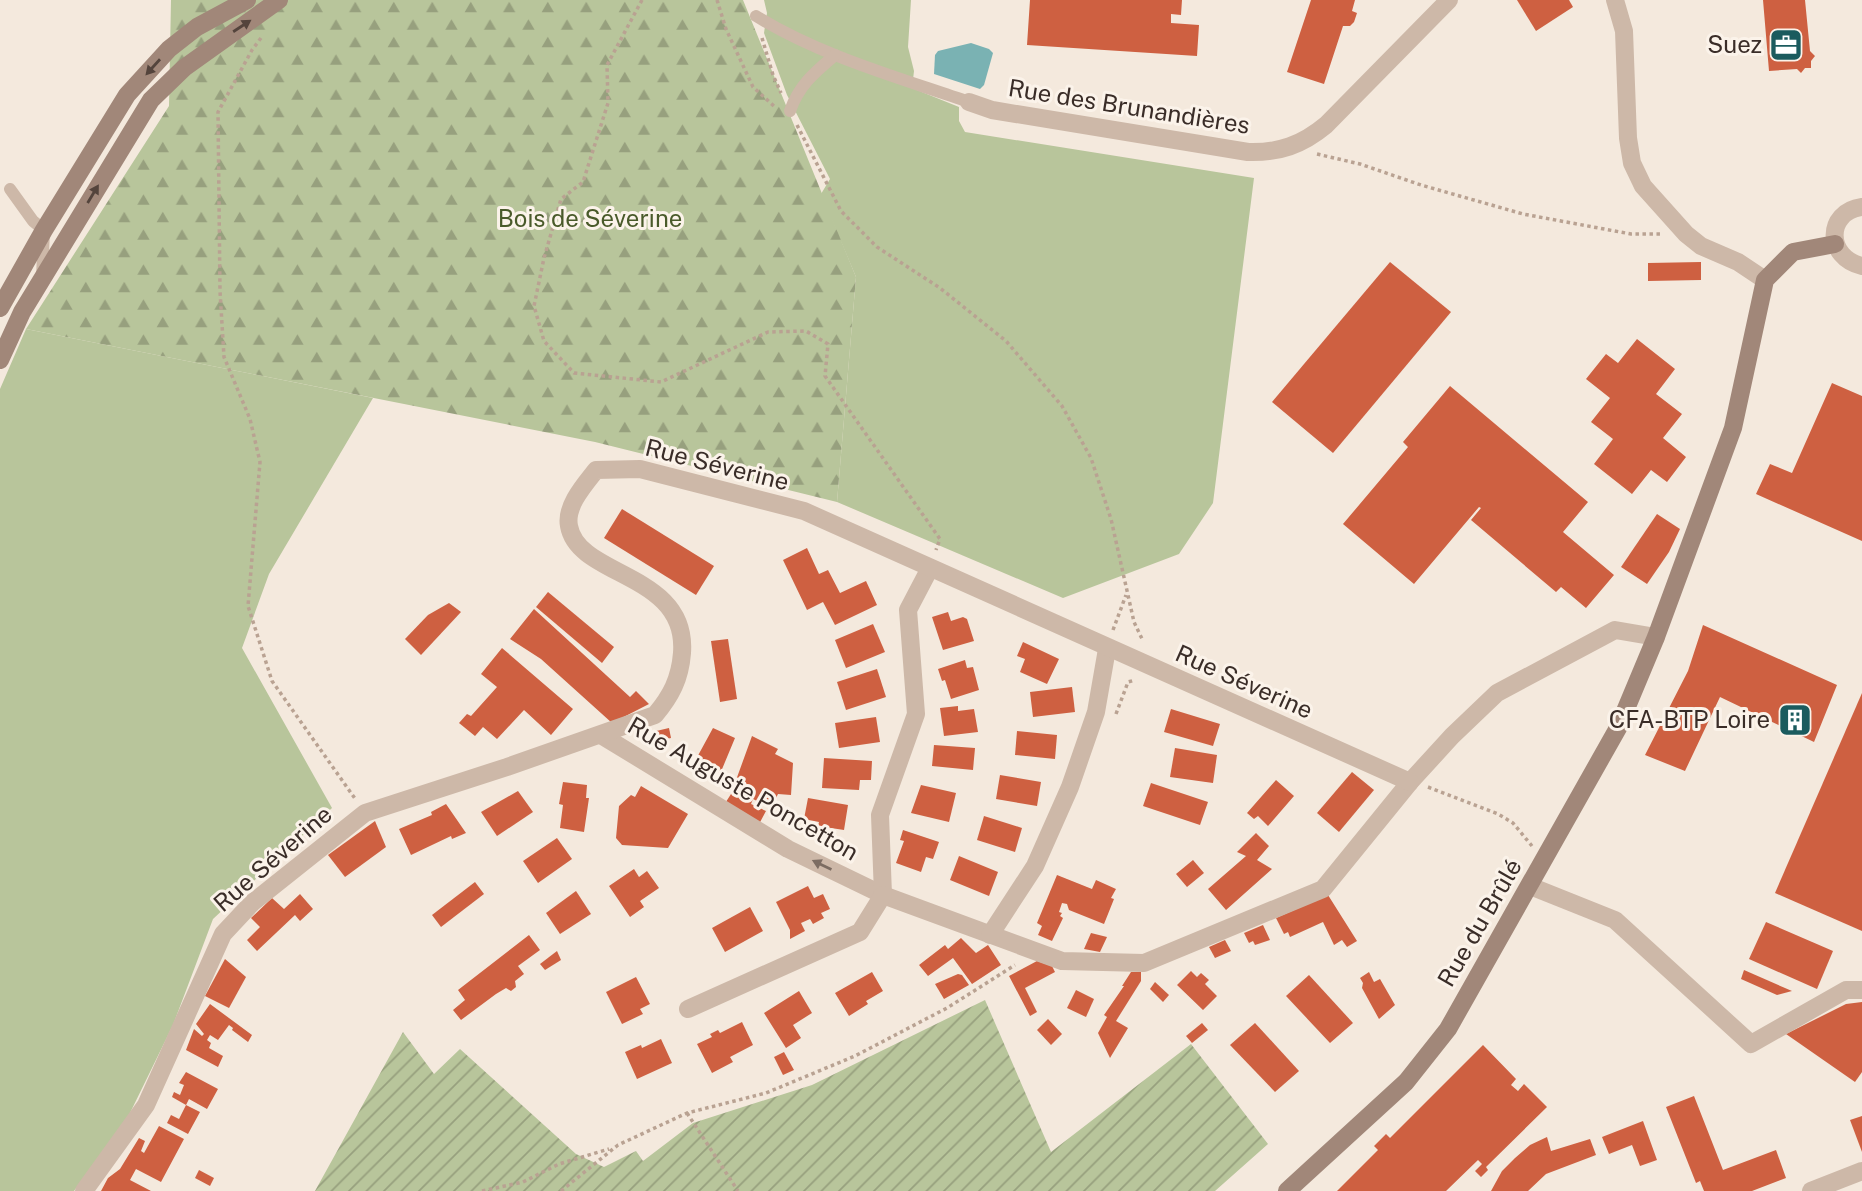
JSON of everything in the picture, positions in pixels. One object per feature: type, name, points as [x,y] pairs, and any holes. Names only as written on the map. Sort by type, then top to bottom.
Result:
[{"type":"main road","points":[[0,308],[44,230],[127,95],[169,49],[197,27],[247,0]]},
{"type":"main road","points":[[0,360],[22,312],[151,100],[194,60],[279,0]]},
{"type":"main road","points":[[1656,637],[1733,428],[1765,280],[1793,252],[1835,244]]},
{"type":"main road","name":"Rue du Brûlé","points":[[1287,1191],[1406,1082],[1448,1029],[1618,728],[1656,637]]},
{"type":"street","name":"Rue des Brunandières","points":[[970,102],[992,110],[1268,153],[1310,138],[1326,125],[1449,0]]},
{"type":"street","points":[[1615,0],[1625,31],[1628,138],[1632,163],[1643,186],[1686,234],[1701,246],[1738,262],[1765,280]]},
{"type":"street","points":[[1862,208],[1849,211],[1841,217],[1834,234],[1835,244],[1845,259],[1862,266]]},
{"type":"street","name":"Rue Séverine","points":[[84,1191],[146,1105],[223,934],[252,903],[365,813],[601,736],[655,715],[671,696],[681,669],[684,637],[674,612],[652,591],[597,559],[576,542],[568,524],[576,496],[596,470],[640,469],[804,511],[1409,782]]},
{"type":"street","points":[[688,1009],[860,932],[883,895],[880,816],[916,714],[908,610],[930,568]]},
{"type":"street","name":"Rue Auguste Poncetton","points":[[601,736],[788,849],[883,895],[1062,961],[1144,963],[1323,889],[1409,782],[1497,693],[1615,630],[1656,637]]},
{"type":"street","points":[[990,935],[1035,866],[1070,787],[1096,712],[1107,649]]},
{"type":"street","points":[[1530,886],[1615,920],[1751,1044],[1846,990],[1862,990]]},
{"type":"street","points":[[1811,1191],[1862,1171]]},
{"type":"lane","name":"Rue des Brunandières","points":[[756,16],[787,35],[835,55],[970,102]]},
{"type":"lane","points":[[786,114],[809,77],[835,55]]},
{"type":"lane","points":[[10,190],[33,221],[44,230]]},
{"type":"lane","points":[[44,230],[78,219]]},
{"type":"lane","points":[[42,278],[44,230]]},
{"type":"path","points":[[642,0],[607,65],[608,103],[583,182],[561,199],[544,258],[534,306],[544,341],[574,373],[661,382],[768,332],[806,331],[828,344],[825,376],[940,539],[930,568]]},
{"type":"path","points":[[717,0],[726,29],[753,87],[798,127],[841,211],[877,247],[940,288],[1006,341],[1062,406],[1091,458],[1111,519],[1126,593],[1134,622],[1144,642],[1147,666]]},
{"type":"path","points":[[756,16],[786,114],[798,127]]},
{"type":"path","points":[[266,32],[252,50],[219,112],[220,290],[224,357],[250,419],[260,462],[248,606],[272,681],[365,813]]},
{"type":"path","points":[[1291,147],[1523,214],[1631,234],[1686,234]]},
{"type":"path","points":[[1107,649],[1126,593]]},
{"type":"path","points":[[1428,788],[1498,814],[1513,823],[1544,861]]},
{"type":"path","points":[[561,1191],[618,1145],[687,1113],[766,1093],[855,1056],[988,984],[1025,958],[1022,947]]},
{"type":"path","points":[[687,1113],[738,1191]]},
{"type":"path","points":[[482,1191],[523,1182],[559,1164],[612,1149]]},
{"type":"green space","name":"Bois de Séverine","points":[[171,0],[743,0],[856,277],[837,502],[595,442],[26,329],[169,106]]},
{"type":"green space","points":[[764,0],[911,0],[908,47],[914,71],[912,88],[959,107],[959,121],[965,132],[1254,178],[1213,503],[1179,554],[1063,598],[837,502],[856,277],[821,194],[830,179],[787,95],[764,33],[767,13]]},
{"type":"green space","points":[[26,329],[373,398],[269,574],[242,648],[332,808],[213,919],[173,1025],[129,1115],[74,1191],[0,1191],[0,389]]},
{"type":"green space","points":[[985,1000],[1051,1152],[1191,1044],[1268,1144],[1215,1191],[315,1191],[403,1032],[434,1074],[460,1049],[576,1154],[604,1167],[636,1151],[643,1161],[693,1123],[812,1085]]},
{"type":"water","points":[[971,43],[993,53],[984,85],[980,89],[934,74],[935,55],[938,51]]},
{"type":"building","points":[[1030,0],[1182,0],[1181,15],[1171,14],[1171,23],[1199,25],[1197,56],[1027,45]]},
{"type":"building","points":[[1311,0],[1355,0],[1352,11],[1357,13],[1354,22],[1350,26],[1343,26],[1324,84],[1287,72]]},
{"type":"building","points":[[1517,0],[1569,0],[1573,7],[1536,31]]},
{"type":"building","points":[[1763,0],[1805,0],[1810,51],[1815,56],[1811,61],[1811,68],[1805,68],[1801,73],[1797,69],[1769,71]]},
{"type":"building","points":[[1390,262],[1451,312],[1333,453],[1272,402]]},
{"type":"building","points":[[1701,262],[1701,280],[1648,281],[1648,263]]},
{"type":"building","points":[[1637,339],[1675,369],[1656,394],[1682,414],[1663,438],[1686,457],[1667,482],[1651,470],[1632,494],[1594,464],[1613,439],[1591,422],[1610,398],[1586,379],[1606,354],[1618,363]]},
{"type":"building","points":[[1832,383],[1862,396],[1862,541],[1756,494],[1770,464],[1792,473]]},
{"type":"building","points":[[1450,386],[1588,502],[1563,532],[1614,575],[1586,608],[1561,587],[1556,592],[1471,520],[1481,508],[1479,507],[1414,584],[1343,524],[1408,447],[1403,442]]},
{"type":"building","points":[[622,509],[714,566],[696,595],[604,538]]},
{"type":"building","points":[[1657,514],[1680,529],[1669,552],[1647,584],[1621,567]]},
{"type":"building","points":[[807,548],[819,574],[828,570],[840,593],[866,581],[877,605],[835,625],[823,602],[807,610],[783,560]]},
{"type":"building","points":[[548,592],[614,647],[602,663],[536,607]]},
{"type":"building","points":[[449,603],[461,612],[421,655],[405,639],[428,615]]},
{"type":"building","points":[[534,609],[630,697],[636,691],[649,704],[612,723],[541,659],[510,639]]},
{"type":"building","points":[[948,612],[951,621],[963,617],[967,619],[974,641],[943,650],[932,617]]},
{"type":"building","points":[[873,624],[885,652],[846,668],[835,640]]},
{"type":"building","name":"CFA-BTP Loire","points":[[1703,625],[1837,685],[1814,742],[1720,697],[1685,771],[1645,755],[1688,671]]},
{"type":"building","points":[[728,639],[737,699],[720,702],[711,641]]},
{"type":"building","points":[[1023,642],[1059,659],[1047,684],[1020,672],[1025,659],[1017,656]]},
{"type":"building","points":[[502,648],[573,709],[551,735],[524,710],[497,739],[483,727],[475,736],[459,723],[467,714],[471,716],[497,687],[481,674]]},
{"type":"building","points":[[965,660],[967,668],[973,667],[979,690],[951,699],[938,669]]},
{"type":"building","points":[[877,669],[886,697],[846,710],[837,682]]},
{"type":"building","points":[[1072,687],[1075,712],[1033,717],[1030,692]]},
{"type":"building","points":[[1862,693],[1862,931],[1775,893]]},
{"type":"building","points":[[958,706],[958,711],[974,709],[978,732],[944,736],[940,708]]},
{"type":"building","points":[[1171,709],[1220,724],[1213,746],[1164,732]]},
{"type":"building","points":[[876,717],[880,742],[839,748],[835,723]]},
{"type":"building","points":[[669,728],[671,738],[655,741],[652,732]]},
{"type":"building","points":[[713,728],[735,738],[720,774],[715,776],[704,772],[706,767],[695,761]]},
{"type":"building","points":[[1017,731],[1057,735],[1055,759],[1015,755]]},
{"type":"building","points":[[752,736],[778,749],[775,754],[793,763],[791,795],[778,794],[771,808],[753,799],[751,804],[766,811],[758,826],[724,805],[731,794]]},
{"type":"building","points":[[934,745],[975,748],[973,770],[932,766]]},
{"type":"building","points":[[1175,748],[1217,755],[1213,783],[1170,777]]},
{"type":"building","points":[[824,758],[872,761],[871,780],[860,780],[859,790],[822,788]]},
{"type":"building","points":[[1352,772],[1374,790],[1339,832],[1317,813]]},
{"type":"building","points":[[1000,775],[1041,782],[1037,806],[996,799]]},
{"type":"building","points":[[1276,780],[1294,796],[1268,826],[1258,816],[1254,819],[1247,813]]},
{"type":"building","points":[[563,782],[587,785],[586,798],[589,798],[584,832],[560,828],[563,805],[559,804]]},
{"type":"building","points":[[1151,783],[1208,802],[1200,825],[1143,806]]},
{"type":"building","points":[[921,785],[956,793],[949,822],[911,813]]},
{"type":"building","points":[[641,786],[688,814],[668,848],[622,845],[616,838],[619,806],[631,795],[635,797]]},
{"type":"building","points":[[518,791],[533,812],[497,836],[481,812]]},
{"type":"building","points":[[808,798],[848,805],[844,830],[818,826],[819,822],[804,819]]},
{"type":"building","points":[[446,804],[466,833],[452,839],[451,836],[411,855],[399,829],[432,815],[431,812]]},
{"type":"building","points":[[984,816],[1022,828],[1015,852],[977,840]]},
{"type":"building","points":[[375,821],[386,847],[345,877],[328,855]]},
{"type":"building","points":[[903,830],[939,842],[933,859],[926,857],[921,872],[896,863],[904,841],[900,840]]},
{"type":"building","points":[[1256,833],[1269,846],[1257,860],[1272,869],[1226,910],[1208,889],[1246,856],[1237,852]]},
{"type":"building","points":[[557,838],[572,859],[538,883],[523,861]]},
{"type":"building","points":[[959,856],[998,872],[989,896],[950,880]]},
{"type":"building","points":[[1193,860],[1204,873],[1187,887],[1176,874]]},
{"type":"building","points":[[634,869],[639,877],[647,871],[659,888],[640,901],[644,907],[630,917],[609,886]]},
{"type":"building","points":[[1057,875],[1092,889],[1096,880],[1116,889],[1104,924],[1069,910],[1067,904],[1062,903],[1059,912],[1063,918],[1052,941],[1038,935],[1042,926],[1037,923]]},
{"type":"building","points":[[475,882],[484,894],[441,927],[432,915]]},
{"type":"building","points":[[808,886],[814,898],[823,894],[830,909],[821,913],[824,918],[813,924],[810,919],[801,923],[805,931],[790,939],[790,930],[776,902]]},
{"type":"building","points":[[576,891],[591,914],[560,934],[546,913]]},
{"type":"building","points":[[300,894],[313,909],[300,921],[295,915],[257,951],[247,940],[260,927],[251,918],[272,898],[284,909]]},
{"type":"building","points":[[1328,895],[1357,941],[1347,947],[1342,940],[1334,945],[1323,922],[1290,937],[1288,932],[1284,934],[1276,918]]},
{"type":"building","points":[[750,907],[763,931],[725,952],[712,928]]},
{"type":"building","points":[[1766,922],[1833,951],[1817,989],[1749,959]]},
{"type":"building","points":[[1263,925],[1270,940],[1255,945],[1253,941],[1249,943],[1244,933]]},
{"type":"building","points":[[1091,933],[1107,937],[1100,952],[1084,949]]},
{"type":"building","points":[[529,935],[540,950],[518,966],[524,974],[515,981],[516,987],[511,991],[506,988],[496,994],[461,1020],[453,1010],[465,1000],[458,990]]},
{"type":"building","points":[[961,938],[976,953],[988,945],[1001,965],[972,984],[953,958],[928,976],[919,965],[945,945],[948,949]]},
{"type":"building","points":[[1225,940],[1231,951],[1215,958],[1209,947]]},
{"type":"building","points":[[557,951],[561,960],[545,970],[540,964]]},
{"type":"building","points":[[225,959],[246,977],[229,1008],[205,996]]},
{"type":"building","points":[[1037,961],[1052,966],[1055,972],[1025,988],[1037,1012],[1030,1016],[1009,976]]},
{"type":"building","points":[[1744,970],[1792,991],[1777,995],[1741,979]]},
{"type":"building","points":[[1191,971],[1197,977],[1201,973],[1209,980],[1205,984],[1217,996],[1203,1010],[1177,985]]},
{"type":"building","points":[[872,972],[883,991],[849,1016],[835,993]]},
{"type":"building","points":[[1131,972],[1141,972],[1141,981],[1116,1021],[1128,1028],[1110,1058],[1098,1033],[1107,1017],[1104,1015]]},
{"type":"building","points":[[1369,972],[1374,982],[1380,979],[1395,1005],[1379,1019],[1362,988],[1360,978]]},
{"type":"building","points":[[958,974],[962,975],[969,985],[944,999],[935,984]]},
{"type":"building","points":[[1309,975],[1353,1023],[1330,1043],[1286,996]]},
{"type":"building","points":[[636,977],[650,1004],[640,1009],[643,1014],[622,1024],[606,992]]},
{"type":"building","points":[[1155,982],[1169,995],[1163,1002],[1150,989]]},
{"type":"building","points":[[1076,990],[1094,999],[1086,1017],[1067,1008]]},
{"type":"building","points":[[799,991],[812,1013],[793,1025],[801,1038],[786,1048],[764,1013]]},
{"type":"building","points":[[1862,1002],[1862,1072],[1855,1082],[1786,1034],[1846,1004]]},
{"type":"building","points":[[210,1004],[252,1035],[248,1042],[229,1025],[218,1040],[210,1035],[207,1040],[211,1043],[209,1048],[223,1056],[218,1067],[186,1050],[194,1029],[202,1036],[204,1034],[196,1024]]},
{"type":"building","points":[[1048,1019],[1062,1034],[1051,1045],[1037,1030]]},
{"type":"building","points":[[742,1022],[753,1045],[730,1057],[733,1062],[712,1073],[697,1044],[712,1037],[710,1034],[718,1030],[720,1033]]},
{"type":"building","points":[[1202,1023],[1208,1030],[1192,1043],[1186,1036]]},
{"type":"building","points":[[1255,1023],[1299,1071],[1275,1092],[1230,1045]]},
{"type":"building","points":[[661,1039],[672,1063],[637,1079],[625,1052]]},
{"type":"building","points":[[1483,1045],[1516,1079],[1511,1085],[1518,1091],[1524,1084],[1547,1107],[1486,1167],[1488,1170],[1481,1177],[1475,1171],[1482,1164],[1478,1160],[1446,1191],[1337,1191],[1378,1150],[1374,1146],[1386,1134],[1390,1138]]},
{"type":"building","points":[[784,1052],[794,1070],[783,1075],[774,1057]]},
{"type":"building","points":[[186,1072],[218,1089],[207,1109],[189,1099],[186,1105],[172,1097],[174,1092],[180,1095],[184,1085],[179,1083]]},
{"type":"building","points":[[1694,1096],[1723,1170],[1776,1150],[1786,1178],[1752,1191],[1704,1191],[1700,1181],[1696,1183],[1666,1107]]},
{"type":"building","points":[[186,1105],[200,1112],[188,1134],[167,1123],[171,1115],[179,1119]]},
{"type":"building","points":[[1862,1116],[1862,1152],[1850,1120]]},
{"type":"building","points":[[1643,1121],[1657,1160],[1640,1166],[1632,1145],[1609,1154],[1602,1137]]},
{"type":"building","points":[[159,1126],[184,1139],[161,1182],[136,1169],[130,1180],[151,1191],[101,1191],[108,1178],[120,1169],[139,1138],[145,1141],[141,1151],[144,1153]]},
{"type":"building","points":[[1547,1137],[1551,1151],[1590,1139],[1596,1155],[1546,1174],[1528,1191],[1491,1191],[1502,1171],[1515,1158],[1530,1145]]},
{"type":"building","points":[[199,1170],[214,1178],[210,1186],[195,1178]]},
{"type":"place","name":"Suez","points":[[1786,45]]},
{"type":"place","name":"CFA-BTP Loire","points":[[1795,720]]}]
